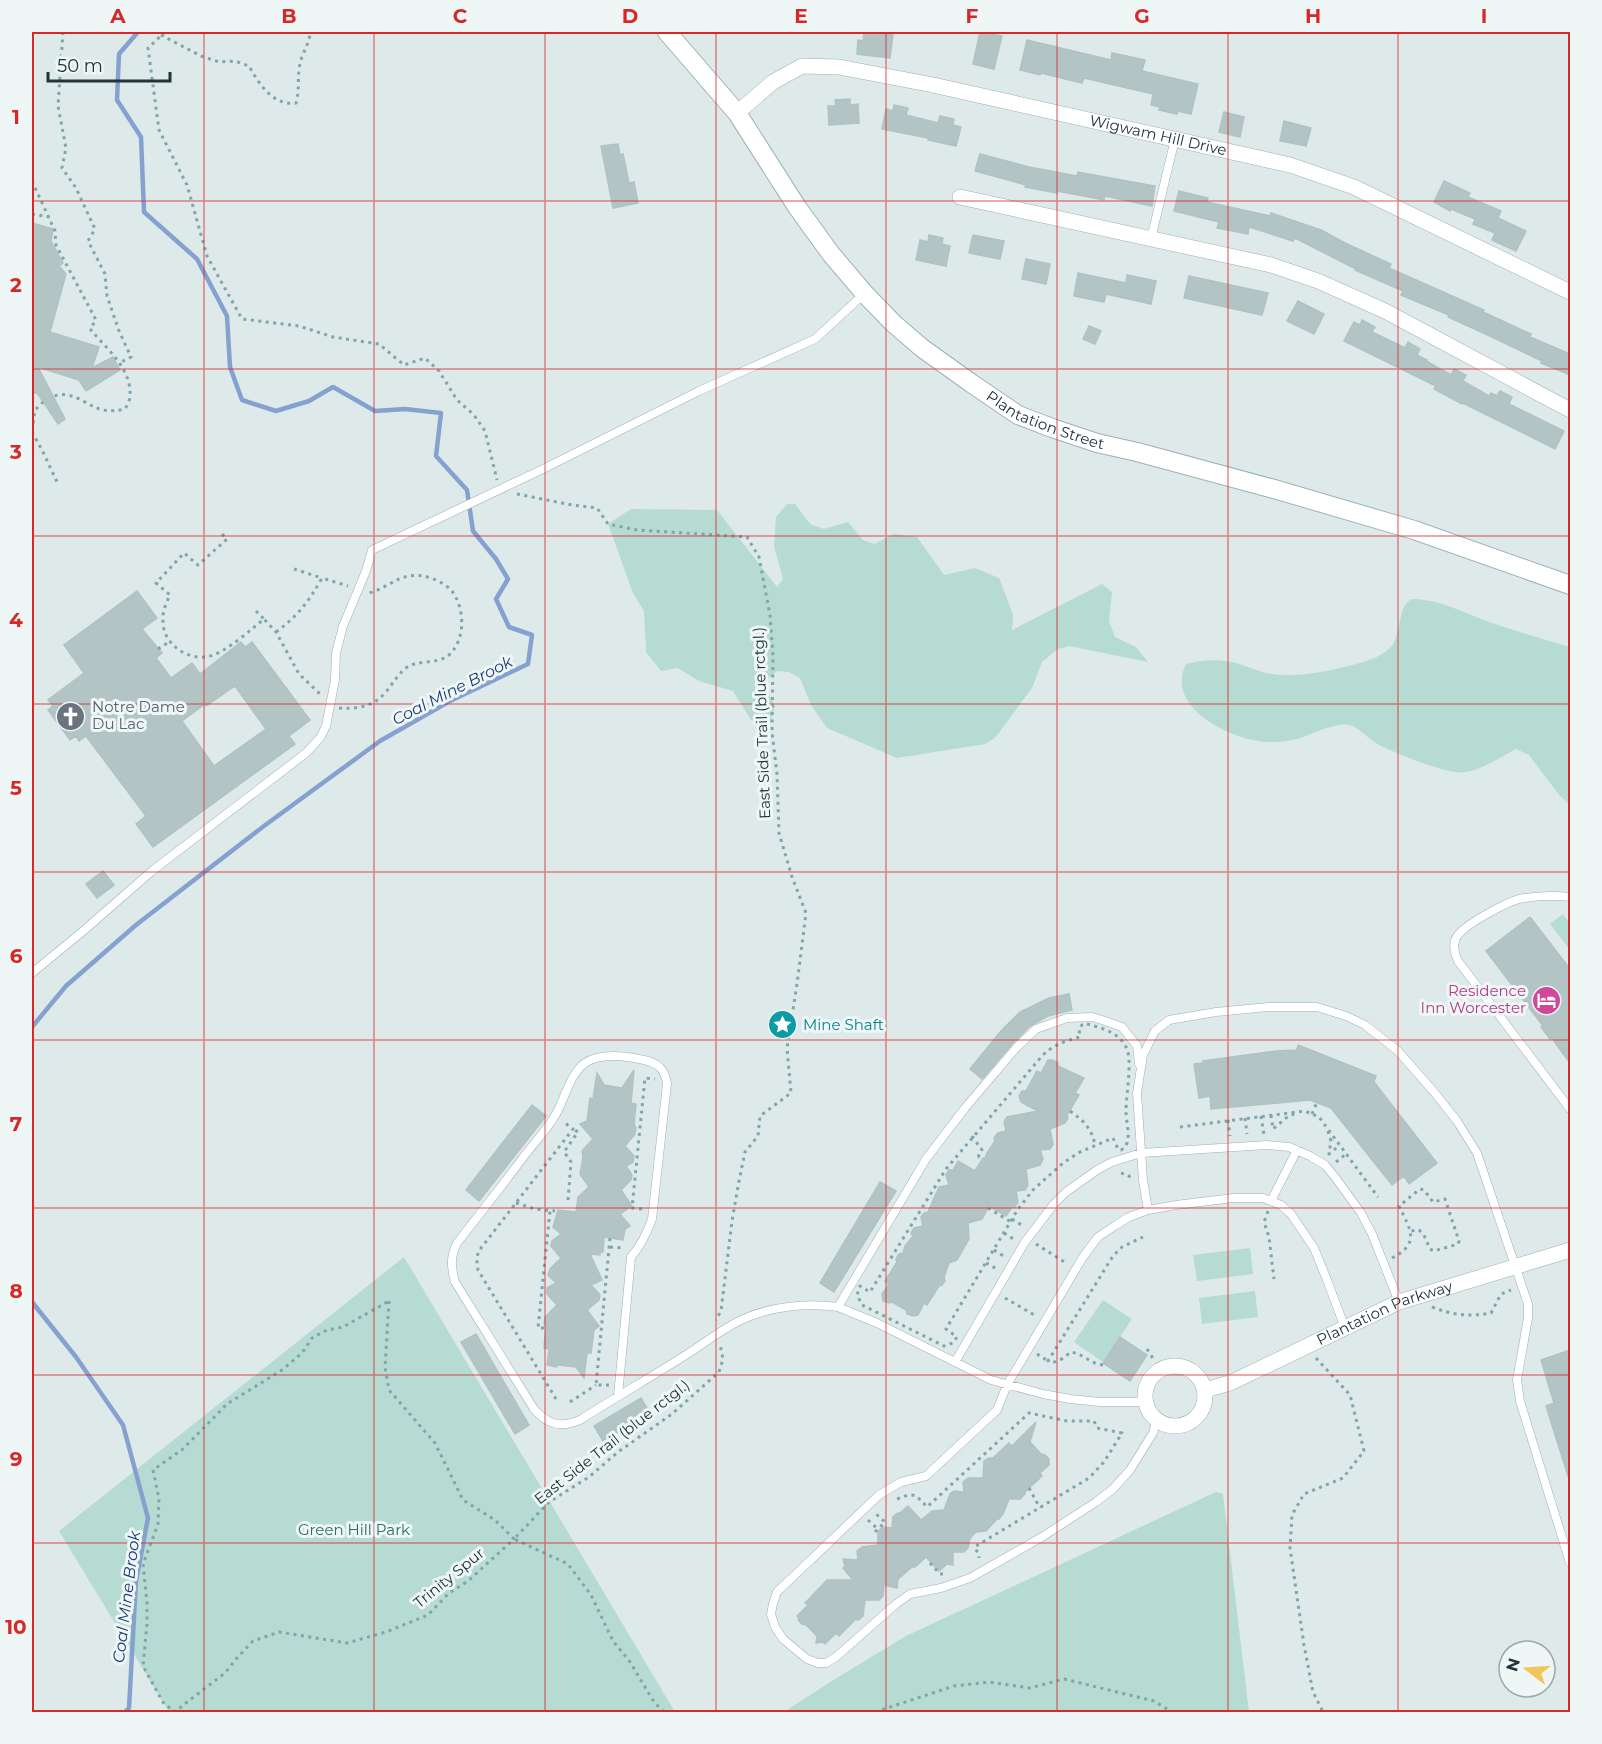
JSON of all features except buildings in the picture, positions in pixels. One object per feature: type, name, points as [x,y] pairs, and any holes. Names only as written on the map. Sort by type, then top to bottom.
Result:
[{"type":"main road","name":"Plantation Street","points":[[667,32],[737,113],[797,207],[831,254],[865,294],[922,348],[1018,414],[1097,443],[1263,486],[1414,530],[1570,585]]},
{"type":"street","name":"Wigwam Hill Drive","points":[[737,113],[773,82],[802,66],[838,67],[942,87],[1284,164],[1354,187],[1570,292]]},
{"type":"street","points":[[960,197],[1271,265],[1318,281],[1384,311],[1570,410]]},
{"type":"street","name":"Plantation Parkway","points":[[1205,1390],[1230,1383],[1399,1302],[1570,1250]]},
{"type":"street","points":[[1170,1366],[1179,1366],[1196,1374],[1205,1390],[1205,1401],[1201,1411],[1195,1419],[1186,1424],[1176,1426],[1165,1424],[1150,1411],[1146,1402],[1148,1383],[1154,1375],[1170,1366]]},
{"type":"lane","points":[[1151,239],[1175,139]]},
{"type":"lane","points":[[32,973],[152,871],[306,753],[320,738],[326,726],[331,705],[336,653],[343,626],[359,591],[372,550],[541,471],[699,391],[815,339],[865,294]]},
{"type":"lane","points":[[1570,897],[1520,899],[1500,906],[1458,934],[1454,946],[1458,962],[1570,1108]]},
{"type":"lane","points":[[1148,1210],[1143,1180],[1137,1093],[1140,1068],[1148,1042],[1155,1031],[1169,1020],[1216,1012],[1268,1007],[1317,1007],[1365,1025],[1398,1051],[1457,1121],[1477,1153],[1516,1266],[1528,1304],[1528,1318],[1517,1380],[1520,1401],[1570,1563]]},
{"type":"lane","points":[[838,1307],[926,1159],[1016,1047],[1036,1029],[1067,1018],[1092,1017],[1122,1027],[1137,1046],[1140,1068]]},
{"type":"lane","points":[[618,1396],[631,1257],[639,1249],[648,1233],[652,1219],[667,1084],[664,1070],[658,1065],[644,1060],[603,1056],[585,1063],[576,1072],[555,1117],[457,1243],[451,1255],[455,1282],[540,1417],[553,1424],[567,1425],[579,1420],[689,1353],[741,1319],[768,1310],[814,1304],[838,1307],[877,1323],[991,1380],[1007,1385],[1070,1399],[1100,1402],[1146,1402]]},
{"type":"lane","points":[[955,1362],[1025,1242],[1054,1204],[1066,1192],[1097,1170],[1112,1162],[1141,1153],[1265,1145],[1297,1150],[1324,1165],[1348,1194],[1372,1234],[1399,1302]]},
{"type":"lane","points":[[1271,1201],[1297,1150]]},
{"type":"lane","points":[[1157,1419],[1153,1433],[1130,1470],[1113,1489],[1096,1502],[1042,1537],[970,1578],[941,1588],[910,1594],[836,1658],[826,1663],[807,1659],[783,1639],[775,1627],[771,1614],[777,1592],[879,1495],[901,1482],[926,1476],[997,1410],[1007,1385],[1083,1257],[1098,1237],[1129,1217],[1176,1204],[1233,1198],[1263,1198],[1281,1205],[1291,1214],[1314,1248],[1345,1328]]},
{"type":"path","points":[[63,32],[58,106],[66,148],[62,168],[76,188],[95,229],[88,241],[105,274],[107,296],[131,357],[119,363]]},
{"type":"path","points":[[165,32],[148,48],[159,130],[187,185],[207,256],[242,320],[299,326],[333,337],[379,344],[404,365],[425,358],[439,371],[458,400],[474,415],[485,431],[499,490]]},
{"type":"path","points":[[161,35],[201,56],[219,62],[235,61],[249,66],[258,83],[271,96],[288,104],[296,103],[300,63],[306,51],[310,32]]},
{"type":"path","points":[[32,181],[56,231],[56,245],[96,320],[90,329],[115,356],[127,378],[130,398],[125,409],[115,412],[94,408],[66,395],[53,396]]},
{"type":"path","points":[[32,214],[49,217]]},
{"type":"path","points":[[43,402],[35,410],[32,432],[58,484]]},
{"type":"path","name":"East Side Trail (blue rctgl.)","points":[[499,490],[597,508],[608,524],[637,530],[747,537],[759,557],[770,615],[773,657],[771,732],[777,774],[779,833],[806,913],[787,1048],[791,1093],[760,1116],[758,1136],[746,1152],[732,1221],[722,1311],[715,1322],[723,1359],[719,1372],[672,1414],[618,1452],[589,1477],[549,1502],[514,1539]]},
{"type":"path","points":[[222,534],[227,540],[198,565],[184,553],[156,582],[170,595],[162,623],[169,642],[184,654],[205,657],[219,652],[264,619]]},
{"type":"path","points":[[256,610],[276,632],[299,674],[331,705],[356,709],[373,703],[409,665],[433,662],[448,656],[459,643],[462,624],[458,603],[451,590],[443,583],[424,576],[405,576],[386,584],[378,591],[368,593],[294,569]]},
{"type":"path","points":[[276,632],[293,620],[310,600],[322,578]]},
{"type":"path","points":[[158,649],[169,642]]},
{"type":"path","points":[[1087,1024],[1108,1030],[1118,1037],[1125,1045],[1129,1055],[1127,1143],[1121,1150],[1118,1149],[1113,1138],[1095,1145],[1080,1152],[1046,1177],[1033,1190],[946,1329],[957,1337],[953,1343],[944,1346],[859,1301],[857,1295],[860,1286],[870,1292],[946,1169],[972,1136],[1049,1049],[1064,1041],[1080,1037],[1079,1029],[1082,1025],[1087,1024]]},
{"type":"path","points":[[644,1216],[644,1210],[632,1208],[645,1078],[657,1079]]},
{"type":"path","points":[[1312,1114],[1317,1102]]},
{"type":"path","points":[[1070,1111],[1090,1129],[1095,1145]]},
{"type":"path","points":[[1271,1115],[1273,1129],[1286,1118],[1299,1112]]},
{"type":"path","points":[[1261,1116],[1265,1145]]},
{"type":"path","points":[[1245,1118],[1248,1145]]},
{"type":"path","points":[[565,1119],[565,1123],[578,1132],[564,1152],[571,1162],[568,1200]]},
{"type":"path","points":[[1228,1120],[1232,1146]]},
{"type":"path","points":[[1326,1127],[1331,1141],[1329,1154],[1340,1145]]},
{"type":"path","points":[[556,1399],[478,1270],[477,1262],[478,1252],[573,1129]]},
{"type":"path","points":[[972,1136],[982,1150],[978,1157],[974,1158]]},
{"type":"path","points":[[1383,1264],[1406,1250],[1410,1243],[1411,1232],[1399,1206],[1419,1189],[1424,1190],[1433,1202],[1445,1198],[1459,1241],[1458,1244],[1434,1251],[1430,1249],[1424,1234],[1419,1230],[1411,1232]]},
{"type":"path","points":[[1271,1201],[1264,1222],[1269,1238],[1274,1279]]},
{"type":"path","points":[[516,1203],[535,1209],[555,1211]]},
{"type":"path","points":[[988,1208],[1011,1222]]},
{"type":"path","points":[[544,1328],[538,1328],[550,1211]]},
{"type":"path","points":[[1103,1365],[1096,1365],[1078,1353],[1071,1352],[1056,1362],[1048,1361],[1113,1256],[1122,1247],[1143,1237]]},
{"type":"path","points":[[596,1385],[610,1238]]},
{"type":"path","points":[[610,1247],[624,1248],[631,1243]]},
{"type":"path","points":[[1046,1251],[1056,1256]]},
{"type":"path","points":[[1430,1307],[1448,1314],[1476,1316],[1491,1312],[1501,1294],[1512,1290]]},
{"type":"path","points":[[177,1713],[164,1704],[143,1666],[147,1624],[143,1564],[158,1524],[159,1499],[153,1470],[183,1449],[227,1404],[296,1359],[312,1338],[327,1330],[344,1327],[389,1301],[385,1368],[389,1390],[435,1443],[463,1500],[495,1520],[514,1539],[568,1564],[591,1595],[613,1641],[630,1662],[654,1702],[664,1713]]},
{"type":"path","points":[[1014,1303],[1024,1309]]},
{"type":"path","points":[[1147,1349],[1154,1360]]},
{"type":"path","points":[[1316,1358],[1350,1395],[1364,1451],[1343,1478],[1304,1494],[1292,1515],[1290,1548],[1304,1645],[1313,1692],[1323,1713]]},
{"type":"path","points":[[570,1402],[596,1385],[619,1387]]},
{"type":"path","points":[[895,1500],[912,1494],[916,1495],[927,1507],[1029,1413],[1067,1421],[1094,1422],[1097,1428],[1122,1434],[1098,1471],[976,1546],[980,1557],[971,1562]]},
{"type":"path","points":[[1029,1488],[1040,1508]]},
{"type":"path","points":[[875,1532],[885,1522],[876,1514],[883,1508]]},
{"type":"path","name":"Trinity Spur","points":[[177,1713],[182,1706],[225,1674],[253,1641],[279,1632],[347,1642],[386,1632],[428,1616],[449,1593],[468,1581],[514,1539]]},
{"type":"path","points":[[930,1563],[940,1574],[948,1573]]},
{"type":"path","points":[[875,1713],[954,1686],[989,1682],[1030,1688],[1064,1679],[1154,1701],[1172,1713]]},
{"type":"green space","points":[[787,504],[795,504],[810,524],[824,529],[848,522],[863,540],[874,544],[894,534],[917,537],[944,575],[975,568],[999,578],[1013,615],[1012,630],[1102,584],[1112,592],[1109,621],[1115,637],[1136,647],[1148,662],[1069,646],[1058,649],[1042,662],[1032,688],[995,738],[985,744],[897,758],[827,728],[811,705],[800,678],[789,672],[777,671],[763,683],[775,706],[770,724],[751,720],[733,691],[699,681],[678,668],[661,671],[646,652],[644,611],[633,593],[608,524],[631,509],[717,510],[777,587],[783,579],[774,546],[776,517]]},
{"type":"green space","points":[[1412,599],[1445,605],[1498,625],[1570,647],[1570,805],[1560,796],[1529,755],[1516,749],[1479,768],[1458,772],[1434,767],[1394,752],[1349,725],[1330,727],[1291,740],[1259,741],[1242,737],[1208,721],[1185,696],[1182,681],[1186,664],[1209,660],[1226,661],[1267,673],[1294,675],[1329,670],[1374,658],[1391,647],[1397,635],[1404,607]]},
{"type":"green space","points":[[1563,914],[1570,924],[1570,950],[1550,924]]},
{"type":"green space","points":[[1250,1248],[1253,1274],[1197,1281],[1193,1255]]},
{"type":"green space","name":"Green Hill Park","points":[[404,1257],[675,1712],[169,1712],[59,1531]]},
{"type":"green space","points":[[1255,1291],[1258,1317],[1202,1324],[1199,1298]]},
{"type":"green space","points":[[1103,1300],[1132,1319],[1103,1362],[1074,1342]]},
{"type":"green space","points":[[1216,1492],[1223,1494],[1249,1712],[784,1712],[906,1636]]},
{"type":"waterway","name":"Coal Mine Brook","points":[[32,1027],[66,986],[136,925],[264,826],[380,741],[450,701],[528,664],[532,635],[509,627],[496,599],[508,579],[496,559],[473,531],[467,490],[436,456],[441,413],[405,409],[375,411],[333,387],[309,401],[276,411],[242,400],[230,367],[227,316],[197,259],[144,212],[141,137],[117,100],[119,54],[138,32]]},
{"type":"waterway","name":"Coal Mine Brook","points":[[32,1302],[76,1357],[123,1425],[148,1518],[136,1581],[129,1708],[125,1712]]},
{"type":"place","name":"Notre Dame Du Lac","points":[[71,716]]},
{"type":"place","name":"Residence Inn Worcester","points":[[1547,1000]]},
{"type":"place","name":"Mine Shaft","points":[[782,1025]]}]
